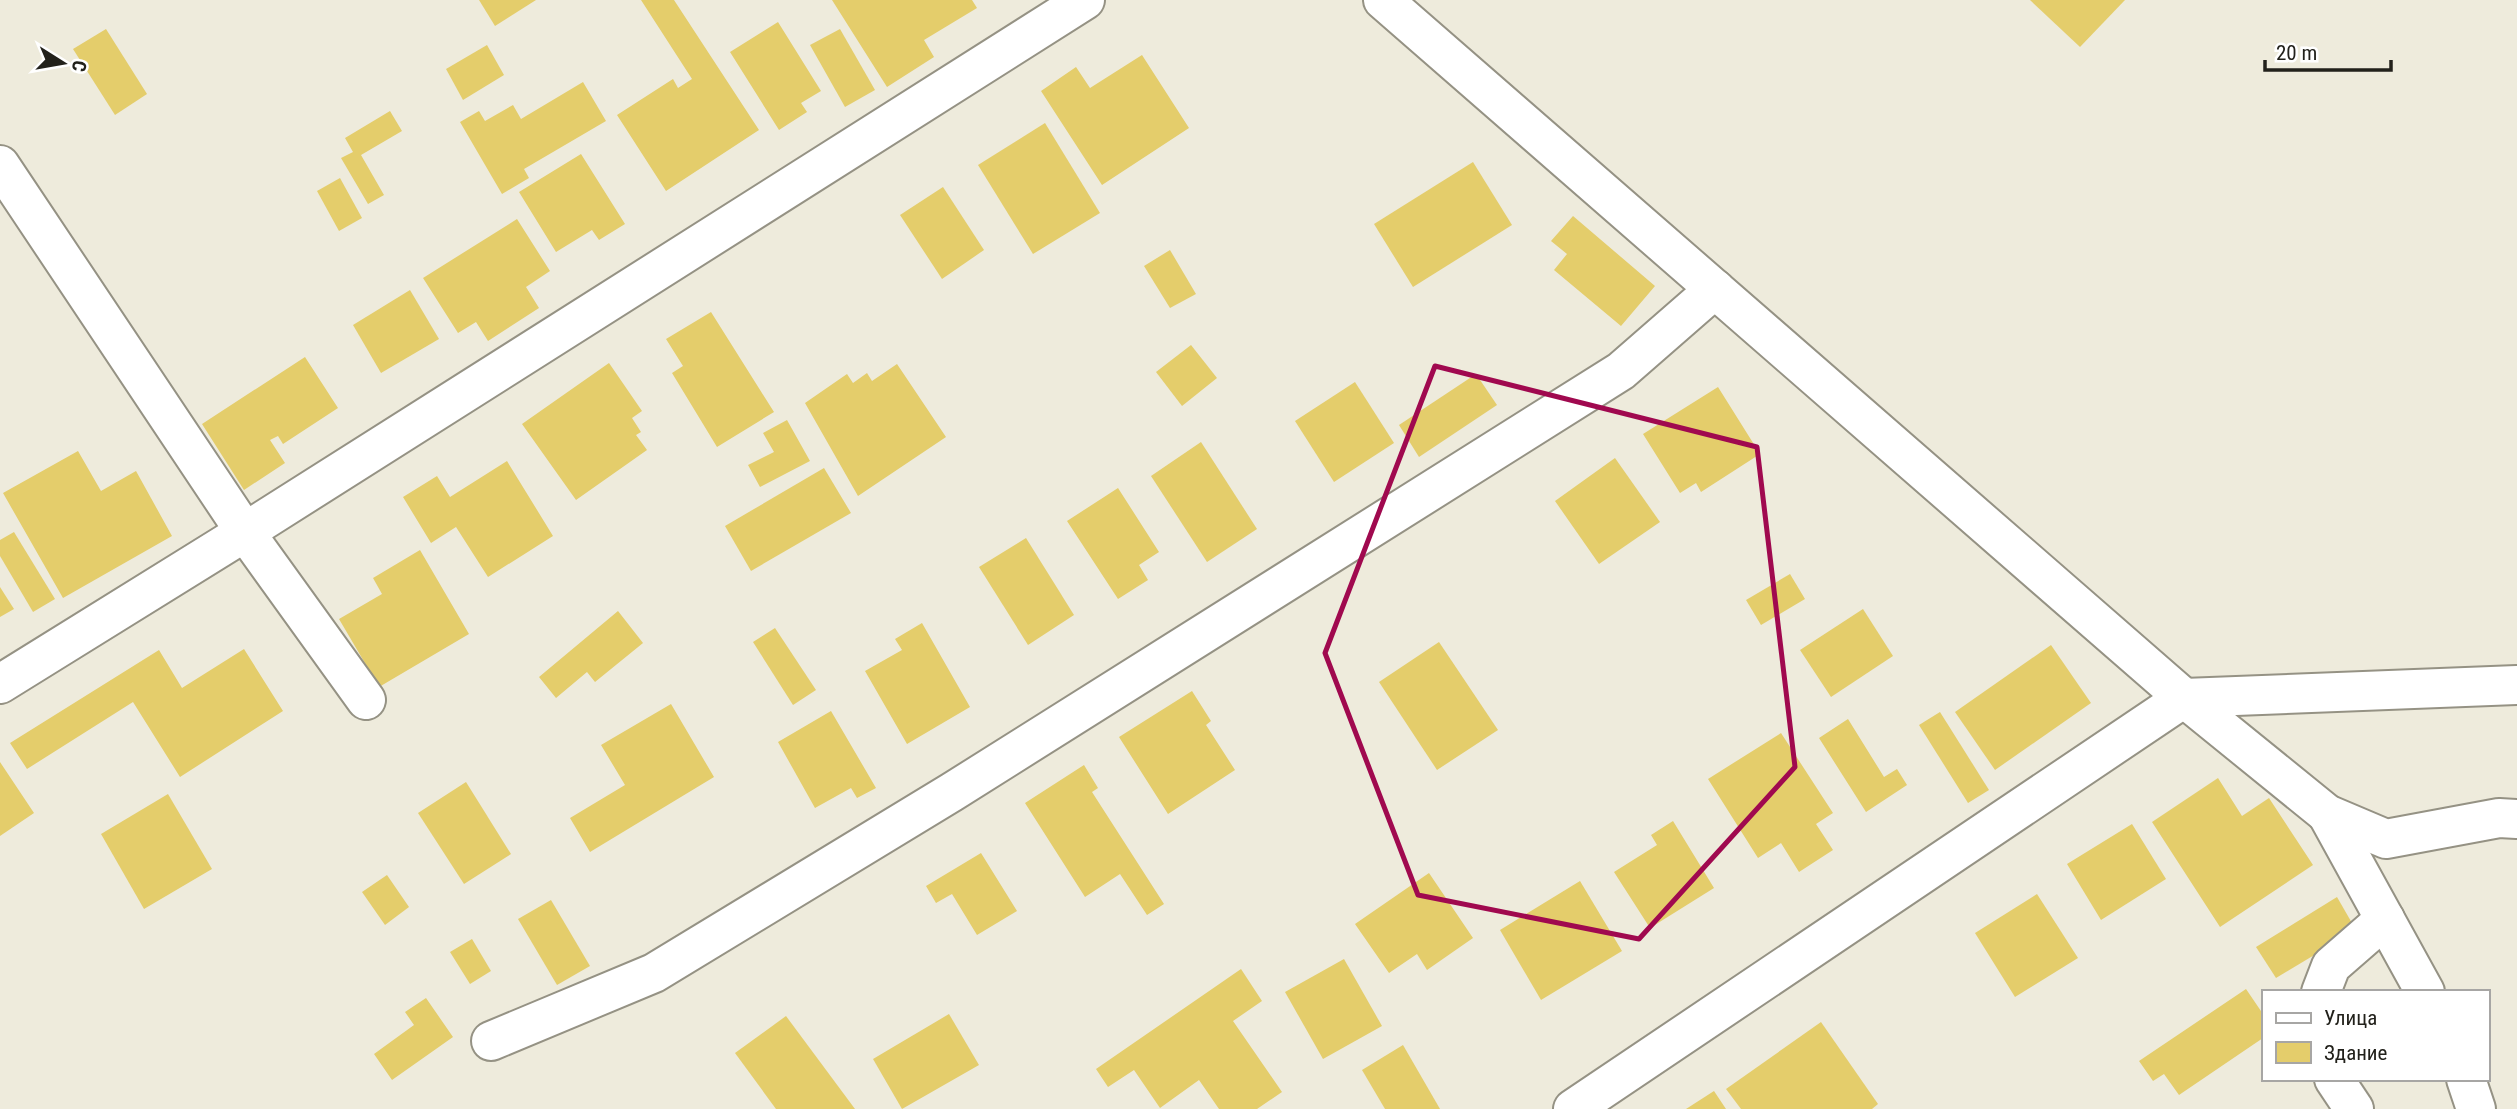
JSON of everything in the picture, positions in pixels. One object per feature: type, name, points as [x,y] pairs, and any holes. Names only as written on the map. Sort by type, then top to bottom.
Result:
[{"type":"street","points":[[0,684],[1085,0]]},
{"type":"street","points":[[1383,0],[2184,698],[2327,814],[2386,839],[2499,818],[2517,819]]},
{"type":"street","points":[[0,165],[245,532],[366,701]]},
{"type":"street","points":[[491,1041],[654,973],[952,792],[1621,371],[1715,289]]},
{"type":"street","points":[[1573,1109],[2184,698],[2517,685]]},
{"type":"street","points":[[2327,814],[2424,990]]},
{"type":"street","points":[[2323,990],[2331,966],[2385,919]]},
{"type":"street","points":[[2335,1081],[2354,1109]]},
{"type":"street","points":[[2467,1081],[2476,1109]]},
{"type":"highlighted area","points":[[1435,366],[1757,447],[1795,767],[1639,939],[1418,895],[1325,653]]},
{"type":"building","points":[[479,0],[536,0],[495,26]]},
{"type":"building","points":[[641,0],[674,0],[759,130],[666,191],[617,115],[673,79],[678,88],[692,79]]},
{"type":"building","points":[[832,0],[972,0],[977,8],[924,40],[934,57],[887,87]]},
{"type":"building","points":[[2030,0],[2125,0],[2080,47]]},
{"type":"building","points":[[778,22],[821,91],[801,103],[807,112],[779,130],[730,52]]},
{"type":"building","points":[[106,29],[147,94],[115,115],[73,49]]},
{"type":"building","points":[[840,29],[875,90],[845,107],[810,45]]},
{"type":"building","points":[[487,45],[504,75],[463,100],[446,69]]},
{"type":"building","points":[[1142,55],[1189,128],[1102,185],[1041,91],[1076,67],[1090,88]]},
{"type":"building","points":[[583,82],[606,121],[524,169],[529,178],[502,194],[460,122],[479,111],[485,121],[513,105],[521,119]]},
{"type":"building","points":[[390,111],[402,131],[361,155],[384,195],[368,204],[341,158],[353,152],[345,138]]},
{"type":"building","points":[[1045,123],[1100,213],[1033,254],[978,165]]},
{"type":"building","points":[[581,154],[625,224],[599,240],[592,230],[556,252],[519,192]]},
{"type":"building","points":[[1473,162],[1512,225],[1413,287],[1374,224]]},
{"type":"building","points":[[340,178],[362,218],[339,231],[317,191]]},
{"type":"building","points":[[943,187],[984,250],[942,279],[900,215]]},
{"type":"building","points":[[1573,216],[1655,286],[1621,326],[1554,270],[1567,254],[1551,241]]},
{"type":"building","points":[[517,219],[550,271],[526,287],[539,308],[488,341],[476,322],[458,333],[423,278]]},
{"type":"building","points":[[1170,250],[1196,294],[1170,308],[1144,266]]},
{"type":"building","points":[[410,290],[439,339],[381,373],[353,325]]},
{"type":"building","points":[[711,312],[774,412],[717,447],[672,373],[683,366],[666,339]]},
{"type":"building","points":[[1191,345],[1217,378],[1182,406],[1156,372]]},
{"type":"building","points":[[305,357],[338,408],[283,444],[278,436],[270,440],[285,463],[244,490],[202,424]]},
{"type":"building","points":[[609,363],[642,411],[632,418],[641,432],[636,435],[647,450],[576,500],[522,424]]},
{"type":"building","points":[[897,364],[946,437],[858,496],[805,403],[847,374],[853,383],[867,373],[872,381]]},
{"type":"building","points":[[1476,374],[1497,405],[1419,457],[1399,425]]},
{"type":"building","points":[[1355,382],[1394,443],[1334,482],[1295,421]]},
{"type":"building","points":[[1718,387],[1760,454],[1701,492],[1696,483],[1680,493],[1643,434]]},
{"type":"building","points":[[787,420],[810,461],[760,487],[748,465],[774,452],[763,433]]},
{"type":"building","points":[[1201,442],[1257,529],[1207,562],[1151,476]]},
{"type":"building","points":[[78,451],[101,491],[136,471],[172,536],[63,598],[3,493]]},
{"type":"building","points":[[1615,458],[1660,522],[1599,564],[1555,501]]},
{"type":"building","points":[[507,461],[553,536],[488,577],[456,527],[431,543],[403,497],[437,476],[450,497]]},
{"type":"building","points":[[824,468],[851,513],[751,571],[725,526]]},
{"type":"building","points":[[1118,488],[1159,552],[1139,565],[1148,580],[1118,599],[1067,521]]},
{"type":"building","points":[[14,532],[55,599],[33,612],[0,556],[0,540]]},
{"type":"building","points":[[1026,538],[1074,615],[1028,645],[979,567]]},
{"type":"building","points":[[420,550],[469,634],[379,687],[339,619],[382,594],[373,578]]},
{"type":"building","points":[[1790,574],[1805,599],[1761,625],[1746,600]]},
{"type":"building","points":[[0,587],[14,609],[0,617]]},
{"type":"building","points":[[1863,609],[1893,656],[1831,697],[1800,650]]},
{"type":"building","points":[[618,611],[643,643],[595,682],[587,672],[556,698],[539,677]]},
{"type":"building","points":[[922,623],[970,707],[907,744],[865,671],[902,650],[895,639]]},
{"type":"building","points":[[775,628],[816,690],[793,705],[753,642]]},
{"type":"building","points":[[1439,642],[1498,730],[1437,770],[1379,682]]},
{"type":"building","points":[[2051,645],[2091,703],[1995,770],[1955,712]]},
{"type":"building","points":[[244,649],[283,711],[180,777],[133,702],[27,769],[10,743],[159,650],[182,688]]},
{"type":"building","points":[[1192,691],[1211,721],[1206,725],[1235,770],[1168,814],[1119,737]]},
{"type":"building","points":[[671,704],[714,777],[590,852],[570,818],[625,785],[601,745]]},
{"type":"building","points":[[831,711],[876,788],[857,798],[851,788],[815,808],[778,742]]},
{"type":"building","points":[[1940,712],[1989,790],[1968,803],[1919,725]]},
{"type":"building","points":[[1848,719],[1884,777],[1897,769],[1907,785],[1866,812],[1819,738]]},
{"type":"building","points":[[1781,733],[1833,813],[1816,824],[1833,850],[1799,872],[1781,843],[1758,858],[1708,779]]},
{"type":"building","points":[[0,762],[34,813],[0,836]]},
{"type":"building","points":[[1084,765],[1098,788],[1092,792],[1164,904],[1147,915],[1120,874],[1085,897],[1025,803]]},
{"type":"building","points":[[2218,778],[2242,816],[2269,798],[2313,865],[2220,927],[2152,822]]},
{"type":"building","points":[[466,782],[511,854],[464,884],[418,813]]},
{"type":"building","points":[[168,794],[212,869],[144,909],[101,834]]},
{"type":"building","points":[[1673,821],[1714,888],[1650,928],[1614,872],[1657,845],[1651,835]]},
{"type":"building","points":[[2132,824],[2166,879],[2101,920],[2067,864]]},
{"type":"building","points":[[981,853],[1017,911],[977,935],[952,894],[936,903],[926,886]]},
{"type":"building","points":[[1429,873],[1473,938],[1427,970],[1417,954],[1389,973],[1355,924]]},
{"type":"building","points":[[387,875],[409,907],[385,925],[362,892]]},
{"type":"building","points":[[1580,881],[1622,951],[1541,1000],[1500,930]]},
{"type":"building","points":[[2037,894],[2078,958],[2015,997],[1975,933]]},
{"type":"building","points":[[2337,897],[2356,930],[2276,978],[2256,947]]},
{"type":"building","points":[[551,900],[590,966],[557,985],[518,919]]},
{"type":"building","points":[[472,939],[491,971],[470,984],[450,952]]},
{"type":"building","points":[[1344,959],[1382,1026],[1323,1059],[1285,992]]},
{"type":"building","points":[[1241,969],[1262,1001],[1233,1021],[1282,1092],[1257,1109],[1219,1109],[1199,1080],[1160,1108],[1134,1070],[1108,1087],[1096,1069]]},
{"type":"building","points":[[2246,989],[2262,1013],[2262,1039],[2179,1095],[2164,1074],[2153,1081],[2139,1061]]},
{"type":"building","points":[[426,998],[453,1037],[392,1080],[374,1054],[414,1025],[405,1012]]},
{"type":"building","points":[[949,1014],[979,1065],[902,1109],[873,1059]]},
{"type":"building","points":[[786,1016],[855,1109],[776,1109],[735,1053]]},
{"type":"building","points":[[1821,1022],[1878,1104],[1872,1109],[1741,1109],[1726,1089]]},
{"type":"building","points":[[1403,1045],[1440,1109],[1385,1109],[1362,1070]]},
{"type":"building","points":[[1714,1091],[1726,1109],[1686,1109]]}]
